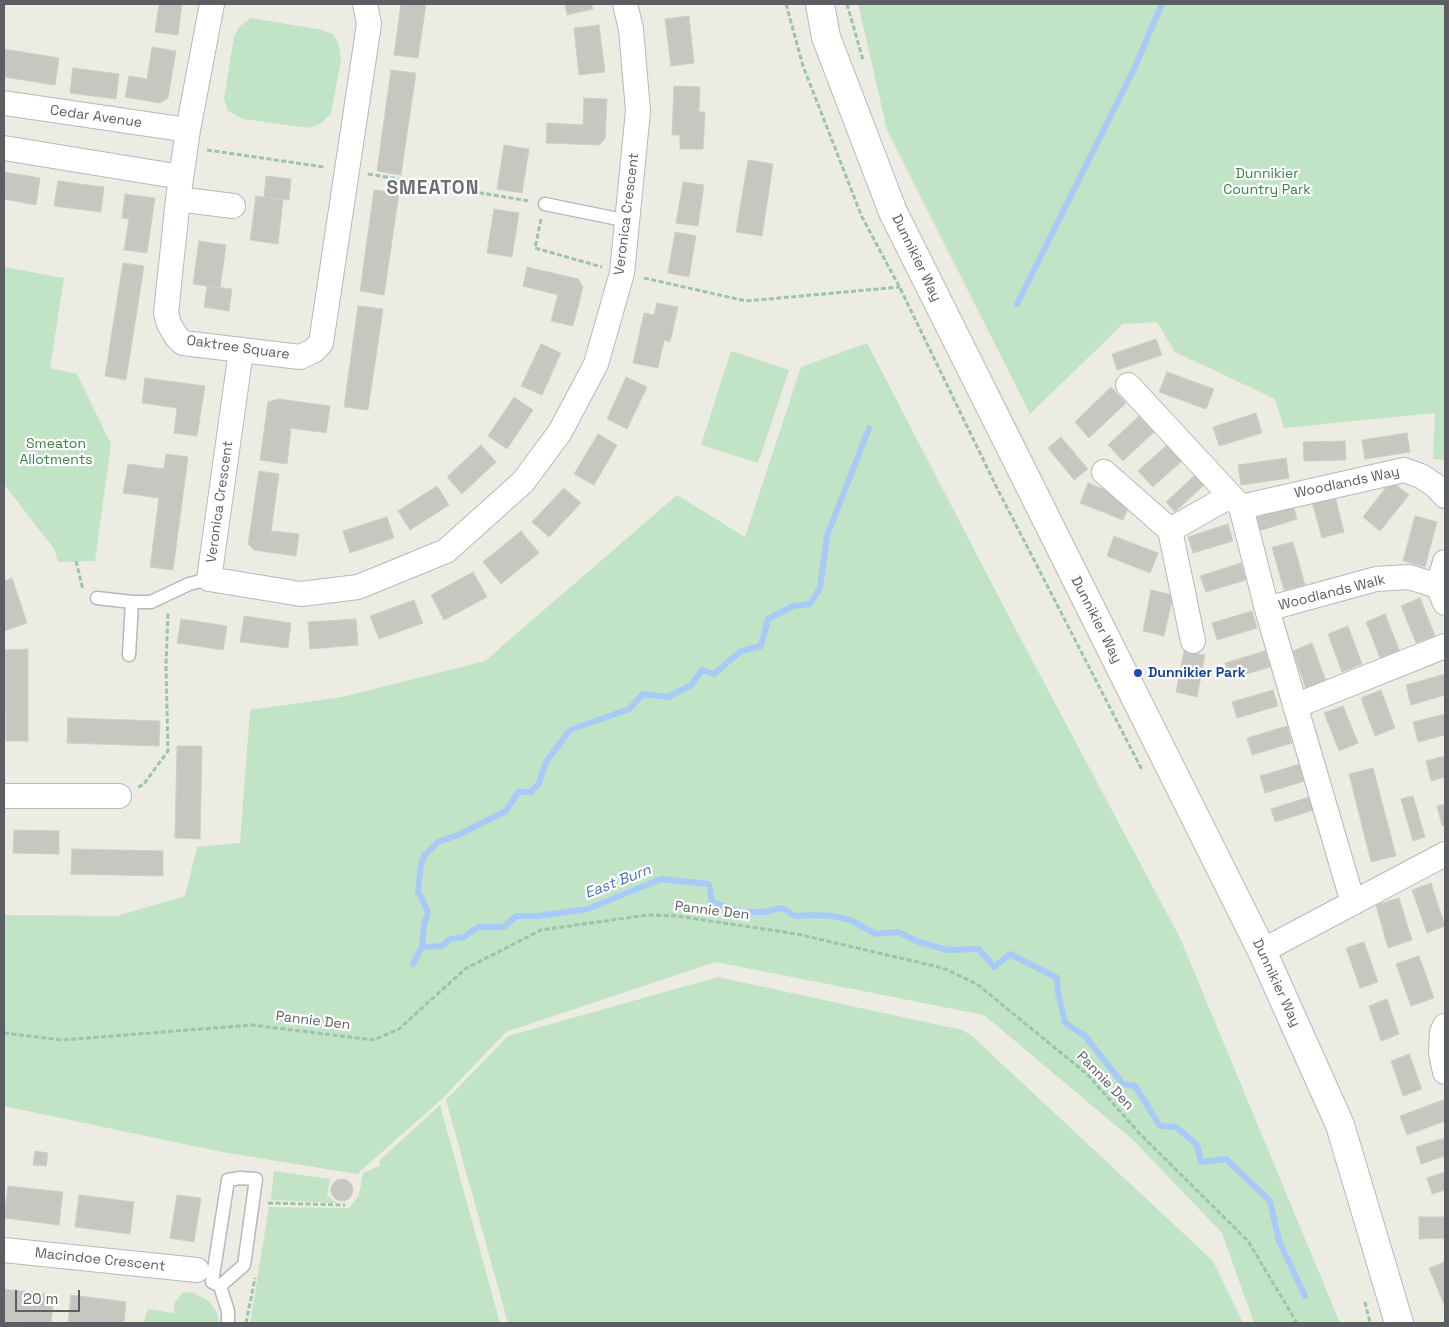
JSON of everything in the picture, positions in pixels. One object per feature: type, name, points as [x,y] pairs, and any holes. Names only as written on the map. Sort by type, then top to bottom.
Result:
[{"type":"main road","name":"Dunnikier Way","points":[[820,4],[826,37],[893,212],[1262,951],[1340,1125],[1399,1323]]},
{"type":"street","name":"Oaktree Square","points":[[212,4],[188,130],[166,313],[169,324],[183,343],[300,357],[313,351],[321,343],[370,24],[365,4]]},
{"type":"street","name":"Veronica Crescent","points":[[241,351],[209,579],[301,594],[358,587],[446,551],[523,482],[560,432],[596,364],[622,273],[638,111],[631,29],[625,4]]},
{"type":"street","name":"Cedar Avenue","points":[[4,103],[188,130]]},
{"type":"street","points":[[4,148],[180,188],[234,206]]},
{"type":"street","points":[[1128,385],[1235,502],[1353,903]]},
{"type":"street","name":"Woodlands Way","points":[[1170,530],[1235,502],[1404,470],[1421,476],[1436,486],[1445,496]]},
{"type":"street","points":[[1104,472],[1170,530],[1193,641]]},
{"type":"street","points":[[1442,595],[1445,562]]},
{"type":"street","name":"Woodlands Walk","points":[[1267,610],[1376,579],[1408,578],[1442,595]]},
{"type":"street","points":[[1295,706],[1445,646]]},
{"type":"street","points":[[4,796],[119,796]]},
{"type":"street","points":[[1262,951],[1445,854]]},
{"type":"street","points":[[1444,1060],[1442,1032],[1445,1026]]},
{"type":"street","name":"Macindoe Crescent","points":[[4,1250],[210,1279]]},
{"type":"lane","points":[[545,204],[628,220]]},
{"type":"lane","points":[[98,598],[151,602],[189,584],[209,579]]},
{"type":"lane","points":[[129,654],[132,602]]},
{"type":"lane","points":[[210,1279],[244,1265],[256,1179],[240,1178],[228,1180],[210,1279],[228,1311],[228,1323]]},
{"type":"path","points":[[786,4],[803,66],[862,217],[900,288],[1000,494],[1146,778]]},
{"type":"path","points":[[481,193],[545,204],[535,248],[622,273],[746,301],[900,288]]},
{"type":"path","points":[[76,561],[83,591],[87,595],[98,598]]},
{"type":"path","points":[[119,796],[143,785],[168,751],[166,665],[169,595]]},
{"type":"path","name":"Pannie Den","points":[[4,1033],[62,1040],[252,1025],[374,1040],[399,1028],[465,969],[541,930],[648,916],[677,916],[798,934],[943,968],[978,984],[1088,1076],[1139,1133],[1248,1241],[1297,1323]]},
{"type":"path","points":[[265,1202],[345,1205]]},
{"type":"path","points":[[1364,1296],[1370,1323]]},
{"type":"green space","name":"Dunnikier Country Park","points":[[858,4],[1445,4],[1445,460],[1433,459],[1435,413],[1284,428],[1275,399],[1175,352],[1157,322],[1123,324],[1030,414],[887,130]]},
{"type":"green space","points":[[251,18],[323,30],[334,35],[339,46],[341,60],[331,114],[320,124],[308,128],[243,119],[228,111],[224,99],[234,36],[240,26]]},
{"type":"green space","name":"Smeaton Allotments","points":[[4,267],[64,278],[50,368],[77,374],[111,444],[95,561],[58,562],[54,549],[4,484]]},
{"type":"green space","points":[[867,343],[1006,611],[1181,940],[1340,1323],[1254,1323],[1222,1233],[1133,1140],[984,1015],[716,962],[506,1032],[442,1099],[357,1174],[222,1152],[4,1106],[4,915],[117,916],[185,896],[197,847],[240,843],[250,710],[342,697],[485,661],[677,495],[745,537],[801,367]]},
{"type":"green space","points":[[731,351],[789,370],[758,463],[701,445]]},
{"type":"green space","points":[[718,977],[962,1030],[972,1036],[1213,1261],[1243,1323],[508,1323],[446,1100],[508,1036]]},
{"type":"green space","points":[[440,1105],[500,1323],[250,1323],[269,1207],[349,1208],[359,1195],[363,1173],[380,1166],[379,1161]]},
{"type":"green space","points":[[274,1171],[330,1179],[327,1196],[337,1203],[271,1200]]},
{"type":"green space","points":[[183,1292],[194,1293],[209,1301],[217,1313],[219,1323],[143,1323],[148,1309],[173,1313],[175,1302]]},
{"type":"building","points":[[159,4],[182,4],[178,35],[155,32]]},
{"type":"building","points":[[401,4],[426,4],[418,58],[394,55]]},
{"type":"building","points":[[565,4],[591,4],[593,9],[567,15]]},
{"type":"building","points":[[689,16],[694,63],[671,66],[665,19]]},
{"type":"building","points":[[599,25],[605,72],[579,75],[574,28]]},
{"type":"building","points":[[152,47],[176,51],[168,98],[160,103],[125,97],[129,76],[147,79]]},
{"type":"building","points":[[4,49],[59,58],[55,85],[4,77]]},
{"type":"building","points":[[73,68],[119,74],[116,99],[70,93]]},
{"type":"building","points":[[391,70],[416,73],[401,175],[377,171]]},
{"type":"building","points":[[674,86],[700,87],[699,112],[705,112],[703,149],[680,149],[680,135],[672,135]]},
{"type":"building","points":[[584,98],[607,99],[605,139],[599,145],[546,143],[547,123],[583,125]]},
{"type":"building","points":[[504,145],[529,149],[522,193],[497,189]]},
{"type":"building","points":[[748,160],[773,164],[762,236],[736,232]]},
{"type":"building","points":[[4,172],[40,178],[36,205],[4,199]]},
{"type":"building","points":[[266,176],[291,179],[289,200],[264,197]]},
{"type":"building","points":[[58,181],[104,187],[101,212],[54,206]]},
{"type":"building","points":[[683,182],[704,185],[698,226],[676,223]]},
{"type":"building","points":[[374,190],[399,193],[384,295],[360,291]]},
{"type":"building","points":[[125,194],[155,198],[147,253],[124,250],[129,219],[122,218]]},
{"type":"building","points":[[256,196],[283,200],[278,244],[250,240]]},
{"type":"building","points":[[494,209],[519,213],[512,257],[487,253]]},
{"type":"building","points":[[675,232],[696,236],[689,277],[668,273]]},
{"type":"building","points":[[199,241],[226,245],[220,288],[193,284]]},
{"type":"building","points":[[123,263],[144,266],[126,380],[105,376]]},
{"type":"building","points":[[527,267],[578,279],[583,287],[573,326],[551,321],[558,295],[523,286]]},
{"type":"building","points":[[207,286],[232,289],[229,311],[204,307]]},
{"type":"building","points":[[657,303],[678,307],[670,342],[664,340],[658,368],[633,363],[644,313],[654,315]]},
{"type":"building","points":[[358,306],[383,309],[368,410],[344,407]]},
{"type":"building","points":[[1156,339],[1162,355],[1117,370],[1112,354]]},
{"type":"building","points":[[541,344],[561,353],[542,395],[521,386]]},
{"type":"building","points":[[1167,372],[1214,389],[1206,409],[1159,392]]},
{"type":"building","points":[[626,377],[647,387],[627,429],[607,419]]},
{"type":"building","points":[[145,378],[205,386],[197,436],[174,433],[177,408],[142,403]]},
{"type":"building","points":[[1111,387],[1126,403],[1089,438],[1075,422]]},
{"type":"building","points":[[514,397],[533,410],[507,449],[488,436]]},
{"type":"building","points":[[278,399],[330,406],[326,433],[291,428],[287,464],[260,460],[268,402]]},
{"type":"building","points":[[1256,413],[1262,433],[1219,446],[1213,427]]},
{"type":"building","points":[[1139,416],[1154,432],[1123,461],[1108,445]]},
{"type":"building","points":[[1407,433],[1410,452],[1365,459],[1362,440]]},
{"type":"building","points":[[598,434],[617,445],[594,485],[574,474]]},
{"type":"building","points":[[1061,437],[1088,469],[1074,480],[1048,448]]},
{"type":"building","points":[[1345,441],[1346,460],[1304,461],[1303,442]]},
{"type":"building","points":[[1169,443],[1184,459],[1153,487],[1138,471]]},
{"type":"building","points":[[481,445],[496,462],[462,494],[447,477]]},
{"type":"building","points":[[166,454],[188,457],[173,570],[150,567],[159,498],[123,493],[128,464],[164,469]]},
{"type":"building","points":[[1286,458],[1289,478],[1241,485],[1238,465]]},
{"type":"building","points":[[259,471],[279,474],[271,531],[299,534],[296,556],[254,550],[248,544]]},
{"type":"building","points":[[1195,475],[1204,485],[1175,512],[1166,502]]},
{"type":"building","points":[[1391,481],[1409,495],[1380,531],[1363,517]]},
{"type":"building","points":[[1088,483],[1131,501],[1123,520],[1080,503]]},
{"type":"building","points":[[437,486],[449,505],[410,530],[398,511]]},
{"type":"building","points":[[564,488],[581,503],[549,537],[532,522]]},
{"type":"building","points":[[1335,496],[1344,532],[1322,538],[1312,502]]},
{"type":"building","points":[[1293,505],[1297,519],[1259,531],[1255,518]]},
{"type":"building","points":[[1415,516],[1437,522],[1425,567],[1403,561]]},
{"type":"building","points":[[387,517],[394,538],[350,553],[343,531]]},
{"type":"building","points":[[1228,524],[1233,541],[1193,553],[1188,537]]},
{"type":"building","points":[[521,531],[539,553],[501,584],[483,562]]},
{"type":"building","points":[[1114,536],[1158,553],[1150,573],[1107,556]]},
{"type":"building","points":[[1293,542],[1305,585],[1284,590],[1272,547]]},
{"type":"building","points":[[1241,563],[1246,580],[1206,592],[1200,576]]},
{"type":"building","points":[[473,572],[487,597],[444,620],[431,595]]},
{"type":"building","points":[[12,578],[27,623],[4,631],[4,581]]},
{"type":"building","points":[[1151,590],[1173,595],[1164,636],[1143,631]]},
{"type":"building","points":[[1420,598],[1435,636],[1416,643],[1401,606]]},
{"type":"building","points":[[414,600],[423,623],[379,639],[370,616]]},
{"type":"building","points":[[1252,611],[1257,628],[1217,640],[1212,623]]},
{"type":"building","points":[[1385,614],[1400,652],[1381,660],[1366,622]]},
{"type":"building","points":[[244,616],[291,623],[288,648],[240,642]]},
{"type":"building","points":[[181,619],[227,626],[223,650],[177,643]]},
{"type":"building","points":[[356,619],[358,645],[310,649],[308,622]]},
{"type":"building","points":[[1348,626],[1362,664],[1342,672],[1328,634]]},
{"type":"building","points":[[1312,643],[1326,681],[1306,689],[1293,651]]},
{"type":"building","points":[[28,649],[28,741],[6,741],[5,650]]},
{"type":"building","points":[[1184,651],[1205,655],[1197,697],[1176,692]]},
{"type":"building","points":[[1265,651],[1270,667],[1230,679],[1225,663]]},
{"type":"building","points":[[1445,674],[1445,695],[1411,705],[1406,685]]},
{"type":"building","points":[[1273,690],[1278,706],[1237,718],[1232,702]]},
{"type":"building","points":[[1381,690],[1395,728],[1375,736],[1361,698]]},
{"type":"building","points":[[1343,706],[1358,743],[1339,751],[1324,713]]},
{"type":"building","points":[[1445,714],[1445,735],[1418,742],[1413,722]]},
{"type":"building","points":[[68,718],[160,721],[159,746],[67,743]]},
{"type":"building","points":[[1287,726],[1292,743],[1252,755],[1247,738]]},
{"type":"building","points":[[177,746],[202,746],[200,839],[175,838]]},
{"type":"building","points":[[1445,756],[1445,777],[1431,781],[1426,761]]},
{"type":"building","points":[[1300,764],[1305,781],[1265,793],[1260,776]]},
{"type":"building","points":[[1373,768],[1396,856],[1371,862],[1349,774]]},
{"type":"building","points":[[1413,796],[1425,837],[1413,841],[1401,799]]},
{"type":"building","points":[[1309,797],[1314,810],[1275,822],[1271,809]]},
{"type":"building","points":[[1445,804],[1445,825],[1442,826],[1437,806]]},
{"type":"building","points":[[14,830],[59,831],[59,854],[13,853]]},
{"type":"building","points":[[72,849],[163,851],[163,876],[71,874]]},
{"type":"building","points":[[1431,883],[1445,926],[1427,933],[1412,890]]},
{"type":"building","points":[[1399,898],[1412,940],[1388,948],[1376,905]]},
{"type":"building","points":[[1364,942],[1378,982],[1360,988],[1346,948]]},
{"type":"building","points":[[1419,956],[1434,998],[1411,1006],[1396,964]]},
{"type":"building","points":[[1387,999],[1399,1034],[1381,1041],[1369,1006]]},
{"type":"building","points":[[1409,1054],[1422,1089],[1403,1096],[1391,1061]]},
{"type":"building","points":[[1443,1100],[1445,1105],[1445,1121],[1407,1135],[1400,1116]]},
{"type":"building","points":[[1445,1138],[1445,1156],[1421,1164],[1416,1147]]},
{"type":"building","points":[[35,1151],[48,1153],[46,1166],[33,1165]]},
{"type":"building","points":[[1445,1172],[1445,1190],[1432,1194],[1427,1178]]},
{"type":"building","points":[[342,1179],[350,1182],[353,1190],[350,1198],[342,1201],[334,1198],[331,1190],[334,1182]]},
{"type":"building","points":[[8,1186],[63,1192],[59,1225],[4,1218]]},
{"type":"building","points":[[79,1195],[134,1202],[130,1234],[75,1227]]},
{"type":"building","points":[[177,1195],[201,1198],[194,1242],[170,1238]]},
{"type":"building","points":[[1419,1217],[1445,1217],[1445,1238],[1419,1239]]},
{"type":"building","points":[[1445,1262],[1445,1307],[1429,1268]]},
{"type":"building","points":[[4,1289],[54,1295],[51,1323],[4,1322]]},
{"type":"building","points":[[71,1295],[126,1302],[124,1323],[68,1323]]},
{"type":"waterway","points":[[1017,304],[1134,69],[1162,4]]},
{"type":"waterway","points":[[413,964],[422,947],[424,925],[428,912],[418,891],[421,865],[424,856],[438,842],[458,835],[506,811],[518,792],[531,792],[539,783],[546,762],[570,730],[629,709],[643,694],[668,697],[691,685],[702,670],[714,674],[741,651],[761,646],[768,619],[793,606],[810,604],[820,588],[827,536],[869,428]]},
{"type":"waterway","name":"East Burn","points":[[422,947],[442,946],[450,939],[464,937],[478,927],[504,927],[516,916],[538,916],[588,909],[661,879],[709,884],[712,902],[740,912],[764,912],[782,908],[795,916],[832,916],[850,920],[876,934],[898,932],[919,942],[948,950],[979,949],[994,967],[1010,954],[1057,978],[1065,1023],[1085,1036],[1123,1084],[1135,1086],[1160,1126],[1176,1127],[1197,1145],[1201,1162],[1226,1159],[1270,1201],[1279,1241],[1305,1296]]},
{"type":"place","name":"Dunnikier Park","points":[[1138,673]]},
{"type":"district","name":"SMEATON","points":[[433,189]]}]
